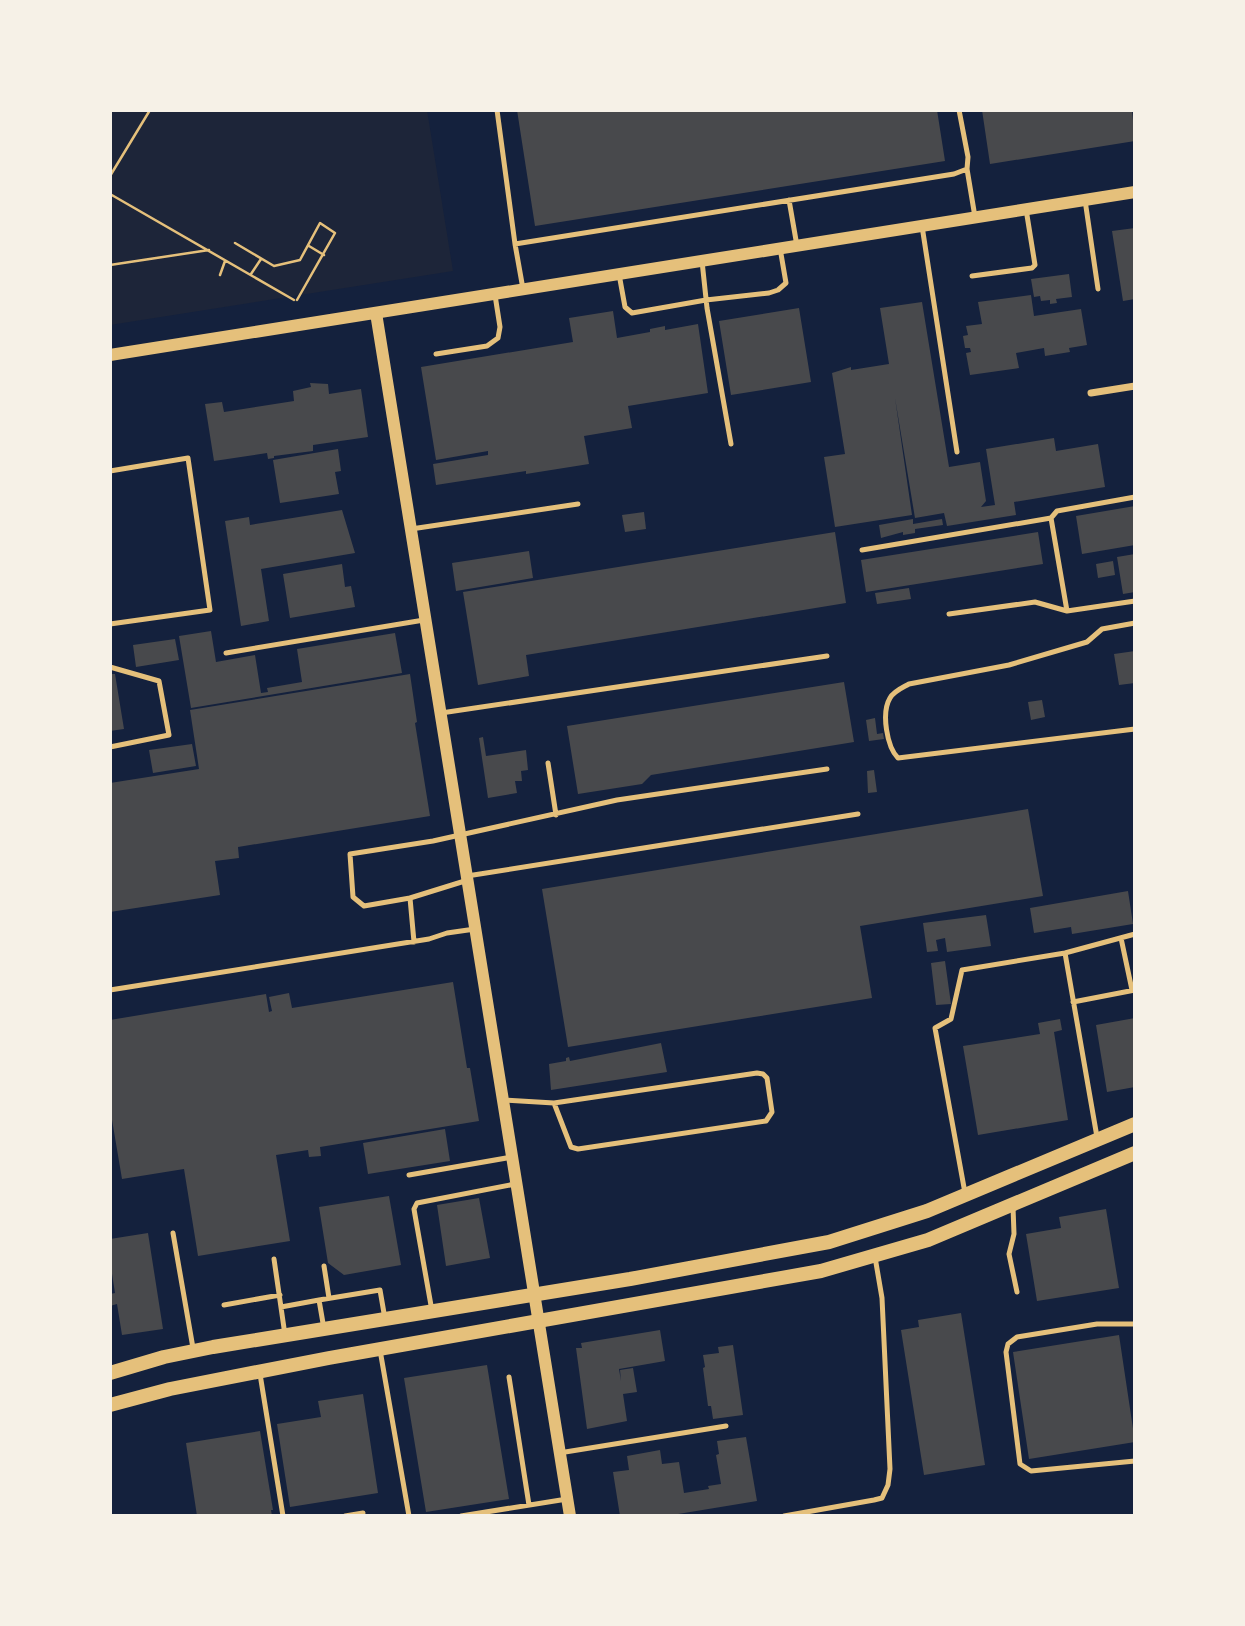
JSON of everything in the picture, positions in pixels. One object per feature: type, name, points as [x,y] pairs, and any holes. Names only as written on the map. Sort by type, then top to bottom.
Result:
[{"type":"main road","points":[[110,1373],[193,1351],[829,1242],[874,1229],[966,1195],[1135,1124]]},
{"type":"main road","points":[[110,1405],[170,1389],[259,1371],[769,1281],[875,1257],[928,1240],[1135,1153]]},
{"type":"street","points":[[110,355],[1135,192]]},
{"type":"street","points":[[376,313],[570,1516]]},
{"type":"street","points":[[1091,393],[1135,386]]},
{"type":"lane","points":[[497,110],[514,244],[523,290]]},
{"type":"lane","points":[[959,110],[975,218]]},
{"type":"lane","points":[[514,244],[954,174],[967,169]]},
{"type":"lane","points":[[789,200],[797,246]]},
{"type":"lane","points":[[1085,200],[1098,289]]},
{"type":"lane","points":[[972,276],[1032,268],[1035,265],[1026,209]]},
{"type":"lane","points":[[922,226],[957,452]]},
{"type":"lane","points":[[619,274],[625,307],[632,313],[778,290],[786,283],[780,248]]},
{"type":"lane","points":[[702,261],[706,300],[731,444]]},
{"type":"lane","points":[[436,354],[487,345],[498,338],[500,327],[495,294]]},
{"type":"lane","points":[[110,471],[188,458],[210,610],[110,624]]},
{"type":"lane","points":[[1067,611],[1051,519],[1057,510],[1135,497]]},
{"type":"lane","points":[[411,528],[578,504]]},
{"type":"lane","points":[[862,550],[1051,519]]},
{"type":"lane","points":[[949,614],[1034,602],[1067,611],[1135,601]]},
{"type":"lane","points":[[226,653],[426,620]]},
{"type":"lane","points":[[1135,623],[1102,629],[1087,642],[1009,665],[908,684],[890,699],[885,712],[892,752],[898,758],[1135,729]]},
{"type":"lane","points":[[441,713],[827,656]]},
{"type":"lane","points":[[110,667],[159,681],[169,735],[110,747]]},
{"type":"lane","points":[[548,763],[556,815]]},
{"type":"lane","points":[[827,769],[617,800],[433,841],[350,854],[353,897],[364,906],[410,898],[467,878],[858,814]]},
{"type":"lane","points":[[410,898],[414,942]]},
{"type":"lane","points":[[110,990],[414,942],[475,929]]},
{"type":"lane","points":[[966,1195],[935,1028],[951,1019],[962,970],[1065,953],[1135,934]]},
{"type":"lane","points":[[1073,1002],[1133,990],[1121,938]]},
{"type":"lane","points":[[1065,953],[1097,1140]]},
{"type":"lane","points":[[503,1100],[554,1104],[757,1073],[767,1078],[772,1112],[766,1121],[579,1149],[571,1147],[554,1104]]},
{"type":"lane","points":[[409,1175],[512,1157]]},
{"type":"lane","points":[[432,1311],[414,1209],[417,1203],[516,1184]]},
{"type":"lane","points":[[1013,1204],[1014,1234],[1009,1255],[1017,1292]]},
{"type":"lane","points":[[173,1233],[193,1351]]},
{"type":"lane","points":[[784,1516],[874,1500],[882,1497],[888,1485],[890,1469],[882,1298],[875,1257]]},
{"type":"lane","points":[[274,1259],[285,1335]]},
{"type":"lane","points":[[324,1266],[329,1298]]},
{"type":"lane","points":[[281,1307],[380,1290],[384,1319]]},
{"type":"lane","points":[[223,1305],[280,1295]]},
{"type":"lane","points":[[319,1300],[324,1329]]},
{"type":"lane","points":[[1135,1324],[1097,1324],[1017,1337],[1008,1344],[1006,1352],[1020,1464],[1031,1471],[1135,1461]]},
{"type":"lane","points":[[380,1349],[409,1516]]},
{"type":"lane","points":[[259,1371],[283,1516]]},
{"type":"lane","points":[[509,1377],[529,1505]]},
{"type":"lane","points":[[559,1453],[726,1426]]},
{"type":"lane","points":[[461,1516],[567,1499]]},
{"type":"lane","points":[[345,1516],[363,1513]]},
{"type":"path","points":[[110,176],[150,110]]},
{"type":"path","points":[[110,194],[295,300],[335,233],[320,223],[300,260],[274,266],[234,243]]},
{"type":"path","points":[[308,245],[324,255]]},
{"type":"path","points":[[110,265],[209,250]]},
{"type":"path","points":[[251,274],[261,259]]},
{"type":"path","points":[[219,275],[225,261]]},
{"type":"shaded area","points":[[110,110],[427,110],[453,271],[110,325]]},
{"type":"building","points":[[517,110],[937,110],[945,161],[535,226]]},
{"type":"building","points":[[982,110],[1132,110],[1135,141],[990,164]]},
{"type":"building","points":[[1135,228],[1135,299],[1123,301],[1112,231]]},
{"type":"building","points":[[1069,274],[1072,297],[1056,299],[1057,303],[1050,304],[1050,300],[1041,301],[1040,296],[1034,297],[1031,279]]},
{"type":"building","points":[[1031,295],[1034,316],[1081,309],[1087,345],[1069,348],[1070,352],[1045,356],[1044,348],[1016,353],[1019,368],[970,375],[966,353],[971,352],[970,348],[965,348],[963,336],[968,335],[966,326],[982,324],[978,302]]},
{"type":"building","points":[[922,302],[949,467],[980,462],[986,501],[981,507],[995,505],[986,449],[1054,438],[1056,451],[1098,444],[1105,487],[1014,502],[1016,515],[947,526],[944,513],[915,518],[895,398],[912,515],[835,527],[824,457],[845,454],[832,373],[851,367],[851,370],[889,364],[880,308]]},
{"type":"building","points":[[799,308],[811,382],[731,395],[719,321]]},
{"type":"building","points":[[613,311],[617,338],[650,332],[650,329],[665,326],[665,330],[698,324],[708,393],[628,406],[632,428],[584,436],[589,464],[436,485],[433,464],[488,455],[488,451],[436,460],[421,367],[573,342],[569,318]]},
{"type":"building","points":[[310,383],[328,384],[329,394],[361,389],[368,437],[313,445],[313,451],[268,459],[267,453],[214,461],[205,404],[222,402],[224,412],[294,401],[293,391],[311,387]]},
{"type":"building","points":[[338,449],[341,471],[335,472],[339,494],[280,503],[273,460]]},
{"type":"building","points":[[1135,506],[1135,545],[1082,554],[1076,516]]},
{"type":"building","points":[[342,510],[355,553],[261,569],[269,621],[241,626],[225,521],[249,517],[250,525]]},
{"type":"building","points":[[644,512],[646,529],[625,532],[622,515]]},
{"type":"building","points":[[913,519],[913,524],[942,519],[943,525],[881,538],[879,525]]},
{"type":"building","points":[[835,532],[846,603],[526,655],[529,676],[478,685],[463,592]]},
{"type":"building","points":[[1038,532],[1043,564],[866,592],[861,560]]},
{"type":"building","points":[[529,551],[533,578],[456,591],[452,563]]},
{"type":"building","points":[[1135,554],[1135,592],[1123,594],[1117,557]]},
{"type":"building","points":[[1113,561],[1115,575],[1098,578],[1096,564]]},
{"type":"building","points":[[342,564],[345,587],[351,586],[355,607],[290,618],[283,574]]},
{"type":"building","points":[[909,588],[911,599],[877,604],[875,593]]},
{"type":"building","points":[[211,631],[216,662],[255,655],[261,693],[268,692],[267,688],[302,682],[297,649],[395,633],[402,673],[191,708],[179,636]]},
{"type":"building","points":[[175,639],[179,660],[136,667],[133,645]]},
{"type":"building","points":[[1135,651],[1135,683],[1119,685],[1114,654]]},
{"type":"building","points":[[110,674],[115,674],[124,729],[110,731]]},
{"type":"building","points":[[410,674],[430,816],[238,847],[239,858],[215,861],[220,895],[110,912],[110,783],[199,769],[190,710]]},
{"type":"building","points":[[844,682],[854,742],[651,775],[642,784],[578,794],[567,726]]},
{"type":"building","points":[[1042,700],[1045,717],[1031,720],[1028,702]]},
{"type":"building","points":[[875,718],[877,734],[883,733],[884,739],[869,741],[866,720]]},
{"type":"building","points":[[483,737],[486,756],[526,750],[528,770],[521,771],[522,781],[515,781],[517,793],[488,798],[479,738]]},
{"type":"building","points":[[192,744],[196,766],[153,773],[149,750]]},
{"type":"building","points":[[874,770],[877,792],[868,793],[867,771]]},
{"type":"building","points":[[1028,809],[1043,896],[860,926],[872,998],[568,1047],[542,889]]},
{"type":"building","points":[[1128,891],[1133,924],[1072,934],[1071,927],[1034,933],[1030,908]]},
{"type":"building","points":[[986,915],[991,946],[947,952],[945,938],[936,940],[938,951],[927,952],[923,923]]},
{"type":"building","points":[[945,961],[951,1004],[936,1005],[931,963]]},
{"type":"building","points":[[453,982],[479,1121],[320,1147],[321,1156],[309,1157],[308,1150],[276,1155],[290,1241],[198,1256],[184,1169],[122,1179],[110,1108],[110,1020],[266,994],[269,1012],[272,1011],[269,997],[289,993],[292,1008]]},
{"type":"building","points":[[1135,1018],[1135,1087],[1107,1092],[1096,1025]]},
{"type":"building","points":[[1060,1019],[1062,1030],[1054,1032],[1068,1120],[978,1135],[963,1046],[1040,1034],[1038,1023]]},
{"type":"building","points":[[661,1043],[667,1072],[551,1090],[549,1064],[566,1061],[569,1057],[570,1061]]},
{"type":"building","points":[[445,1129],[450,1161],[368,1174],[363,1143]]},
{"type":"building","points":[[389,1196],[401,1265],[344,1275],[328,1263],[319,1207]]},
{"type":"building","points":[[479,1198],[490,1258],[446,1266],[437,1205]]},
{"type":"building","points":[[1106,1209],[1119,1288],[1037,1301],[1026,1234],[1061,1228],[1059,1217]]},
{"type":"building","points":[[148,1233],[163,1329],[122,1335],[117,1304],[110,1306],[110,1294],[115,1293],[110,1239]]},
{"type":"building","points":[[961,1313],[985,1465],[924,1475],[901,1330],[919,1327],[918,1320]]},
{"type":"building","points":[[660,1330],[665,1361],[619,1369],[621,1381],[620,1370],[633,1368],[637,1392],[623,1394],[627,1421],[587,1429],[576,1348],[582,1348],[581,1343]]},
{"type":"building","points":[[1119,1335],[1135,1442],[1029,1459],[1013,1352]]},
{"type":"building","points":[[733,1345],[743,1415],[713,1419],[711,1406],[708,1406],[703,1355],[719,1353],[718,1347]]},
{"type":"building","points":[[487,1365],[509,1499],[426,1512],[404,1378]]},
{"type":"building","points":[[363,1394],[378,1493],[290,1507],[277,1424],[321,1417],[318,1401]]},
{"type":"building","points":[[260,1431],[272,1516],[197,1516],[186,1443]]},
{"type":"building","points":[[746,1437],[757,1501],[666,1516],[620,1516],[613,1472],[629,1470],[627,1456],[660,1450],[662,1464],[679,1462],[684,1493],[721,1484],[716,1455],[719,1454],[717,1441]]}]
